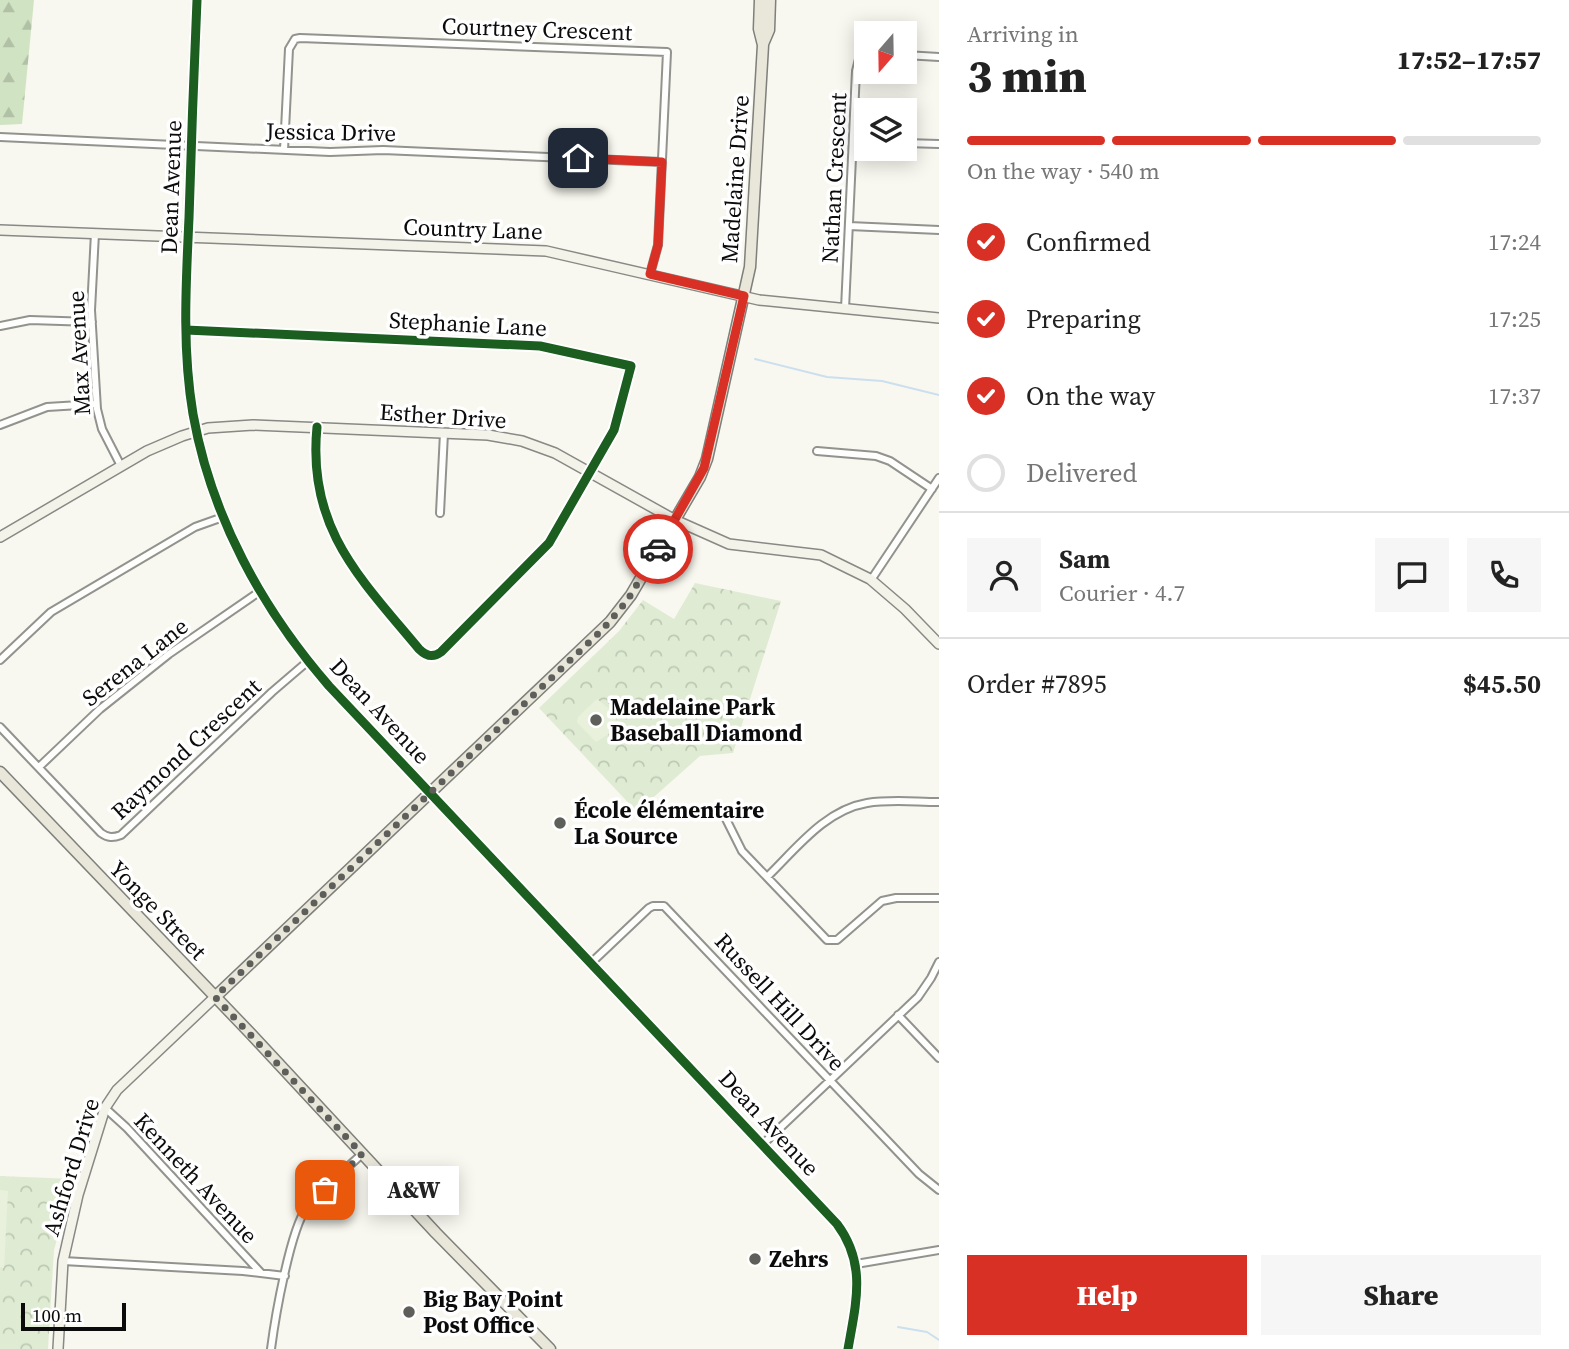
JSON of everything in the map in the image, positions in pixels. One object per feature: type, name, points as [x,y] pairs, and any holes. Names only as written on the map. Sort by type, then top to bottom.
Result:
[{"type":"main road","name":"Madelaine Drive","points":[[215,997],[618,614],[704,468],[750,267],[763,45],[759,29],[760,0]]},
{"type":"main road","name":"Madelaine Drive","points":[[763,45],[769,30],[770,0]]},
{"type":"main road","name":"Yonge Street","points":[[0,772],[550,1349]]},
{"type":"street","name":"Dean Avenue","points":[[197,0],[188,237],[187,372],[197,431],[223,517],[259,592],[307,662],[837,1224],[848,1241],[856,1264],[857,1293],[848,1349]]},
{"type":"street","name":"Courtney Crescent","points":[[284,150],[289,49],[295,39],[306,37],[667,52],[658,245],[650,274]]},
{"type":"street","points":[[917,56],[939,57]]},
{"type":"street","name":"Nathan Crescent","points":[[845,309],[856,84]]},
{"type":"street","name":"Jessica Drive","points":[[0,137],[330,152],[383,150],[662,162]]},
{"type":"street","points":[[917,144],[939,145]]},
{"type":"street","points":[[849,226],[939,230]]},
{"type":"street","name":"Country Lane","points":[[0,230],[547,251],[774,302],[939,318]]},
{"type":"street","name":"Max Avenue","points":[[95,233],[92,322],[96,404],[102,429],[121,466]]},
{"type":"street","points":[[0,326],[30,320],[92,322]]},
{"type":"street","name":"Stephanie Lane","points":[[186,330],[542,346],[631,366],[616,426],[590,472]]},
{"type":"street","points":[[0,425],[47,407],[96,404]]},
{"type":"street","name":"Esther Drive","points":[[0,537],[159,445],[197,431],[247,425],[488,435],[522,442],[560,456],[675,520],[729,544],[821,555],[870,580],[905,609],[939,644]]},
{"type":"street","points":[[317,427],[315,456],[318,485],[336,540],[362,581],[422,652],[430,656],[441,652],[544,551],[590,472]]},
{"type":"street","points":[[440,513],[444,433]]},
{"type":"street","points":[[817,451],[876,456],[890,461],[932,489]]},
{"type":"street","points":[[870,580],[939,478]]},
{"type":"street","points":[[0,660],[51,612],[195,527],[223,517]]},
{"type":"street","name":"Serena Lane","points":[[39,767],[100,709],[169,654],[259,592]]},
{"type":"street","name":"Raymond Crescent","points":[[0,727],[101,833],[108,837],[121,835],[271,692],[307,662]]},
{"type":"street","points":[[767,877],[820,826],[845,810],[877,802],[939,802]]},
{"type":"street","points":[[724,815],[742,851],[822,936],[832,941],[841,937],[882,901],[896,898],[939,898]]},
{"type":"street","name":"Russell Hill Drive","points":[[591,963],[649,908],[664,906],[919,1174],[939,1190]]},
{"type":"street","points":[[762,1144],[898,1015],[925,987],[939,962]]},
{"type":"street","name":"Ashford Drive","points":[[58,1349],[63,1261],[78,1195],[105,1108],[117,1090],[215,997]]},
{"type":"street","points":[[898,1015],[939,1058]]},
{"type":"street","name":"Kenneth Avenue","points":[[105,1108],[127,1128],[261,1273]]},
{"type":"street","points":[[271,1349],[285,1276],[306,1208],[362,1154]]},
{"type":"street","points":[[856,1264],[939,1250]]},
{"type":"street","points":[[63,1261],[285,1276]]},
{"type":"green space","points":[[0,0],[34,0],[22,124],[0,125]]},
{"type":"green space","points":[[695,583],[781,601],[733,753],[700,756],[637,812],[539,708],[619,631],[643,600],[674,619]]},
{"type":"green space","name":"Madelaine Park Baseball Diamond","points":[[597,699],[612,711],[616,719],[610,733],[596,742],[577,722],[578,717]]},
{"type":"green space","points":[[0,1176],[74,1179],[54,1250],[48,1349],[0,1349]]},
{"type":"green space","points":[[0,1190],[8,1191],[4,1268],[0,1267]]},
{"type":"waterway","points":[[755,359],[827,377],[882,381],[939,395]]},
{"type":"waterway","points":[[898,1327],[927,1332],[939,1340]]},
{"type":"cycle path","points":[[197,0],[186,291],[187,365],[201,452],[226,525],[261,593],[329,686],[837,1224],[846,1239],[856,1269],[856,1300],[848,1349]]},
{"type":"cycle path","points":[[186,330],[540,346],[631,366],[614,430],[549,543],[441,652],[432,656],[419,649],[377,599],[342,549],[329,523],[320,494],[316,463],[317,427]]},
{"type":"way so far","points":[[325,1190],[362,1154],[215,997],[618,614],[658,549]]},
{"type":"place","name":"Madelaine Park Baseball Diamond","points":[[596,720]]},
{"type":"place","name":"École élémentaire La Source","points":[[560,823]]},
{"type":"place","name":"A&W","points":[[325,1190]]},
{"type":"place","name":"Zehrs","points":[[755,1259]]},
{"type":"place","name":"Big Bay Point Post Office","points":[[409,1312]]},
{"type":"route","points":[[578,158],[662,162],[658,245],[650,274],[744,296],[704,468],[658,549]]}]
